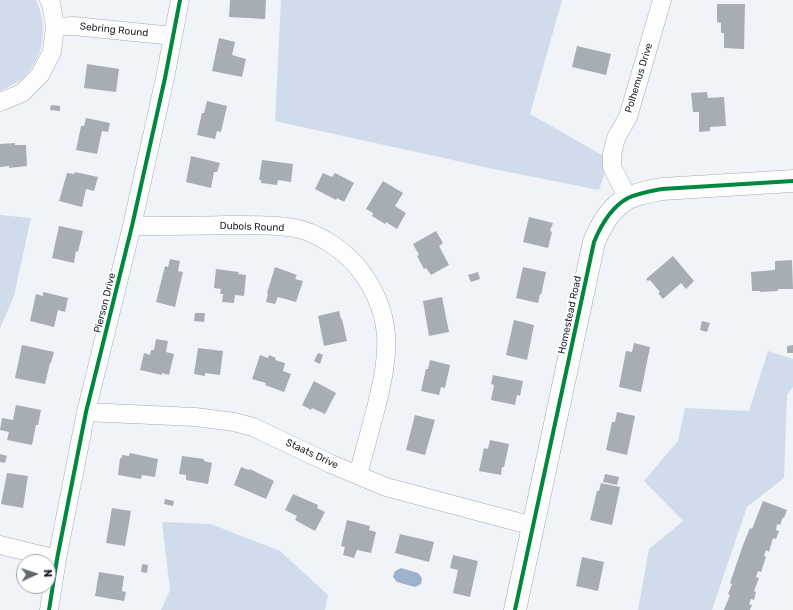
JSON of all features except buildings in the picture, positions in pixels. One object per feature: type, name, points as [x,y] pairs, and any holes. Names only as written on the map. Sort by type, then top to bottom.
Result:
[{"type":"street","points":[[0,102],[22,93],[40,75],[52,52],[55,27],[51,3],[49,0]]},
{"type":"street","name":"Pierson Drive","points":[[49,610],[57,559],[86,412],[132,226],[180,0]]},
{"type":"street","name":"Polhemus Drive","points":[[628,198],[612,166],[612,154],[616,138],[628,117],[662,0]]},
{"type":"street","name":"Sebring Round","points":[[55,27],[74,26],[173,36]]},
{"type":"street","name":"Homestead Road","points":[[514,610],[594,242],[600,228],[609,215],[628,198],[644,192],[793,181]]},
{"type":"street","name":"Dubois Round","points":[[132,226],[254,225],[296,228],[315,235],[333,245],[350,258],[367,279],[378,301],[384,320],[387,341],[386,361],[380,390],[358,475]]},
{"type":"street","name":"Staats Drive","points":[[86,412],[195,417],[234,422],[253,427],[317,458],[386,487],[533,526]]},
{"type":"street","points":[[0,545],[57,559]]},
{"type":"shaded area","points":[[0,0],[36,0],[40,10],[43,30],[40,50],[31,69],[19,81],[0,91]]},
{"type":"shaded area","points":[[281,0],[562,0],[530,114],[609,159],[599,190],[498,170],[275,121]]},
{"type":"shaded area","points":[[0,215],[31,218],[14,296],[0,328]]},
{"type":"shaded area","points":[[768,351],[793,359],[793,387],[787,395],[784,478],[747,507],[712,610],[638,610],[649,549],[683,521],[644,481],[678,441],[685,408],[749,411]]},
{"type":"shaded area","points":[[162,522],[211,524],[280,551],[328,595],[325,610],[161,610],[170,590]]},
{"type":"shaded area","points":[[401,568],[418,573],[422,578],[421,584],[415,587],[397,582],[393,577],[395,571]]},
{"type":"cycle path","points":[[49,610],[57,559],[86,412],[132,226],[165,78],[180,0]]},
{"type":"cycle path","points":[[515,610],[594,242],[603,223],[616,206],[632,196],[649,191],[793,181]]}]
